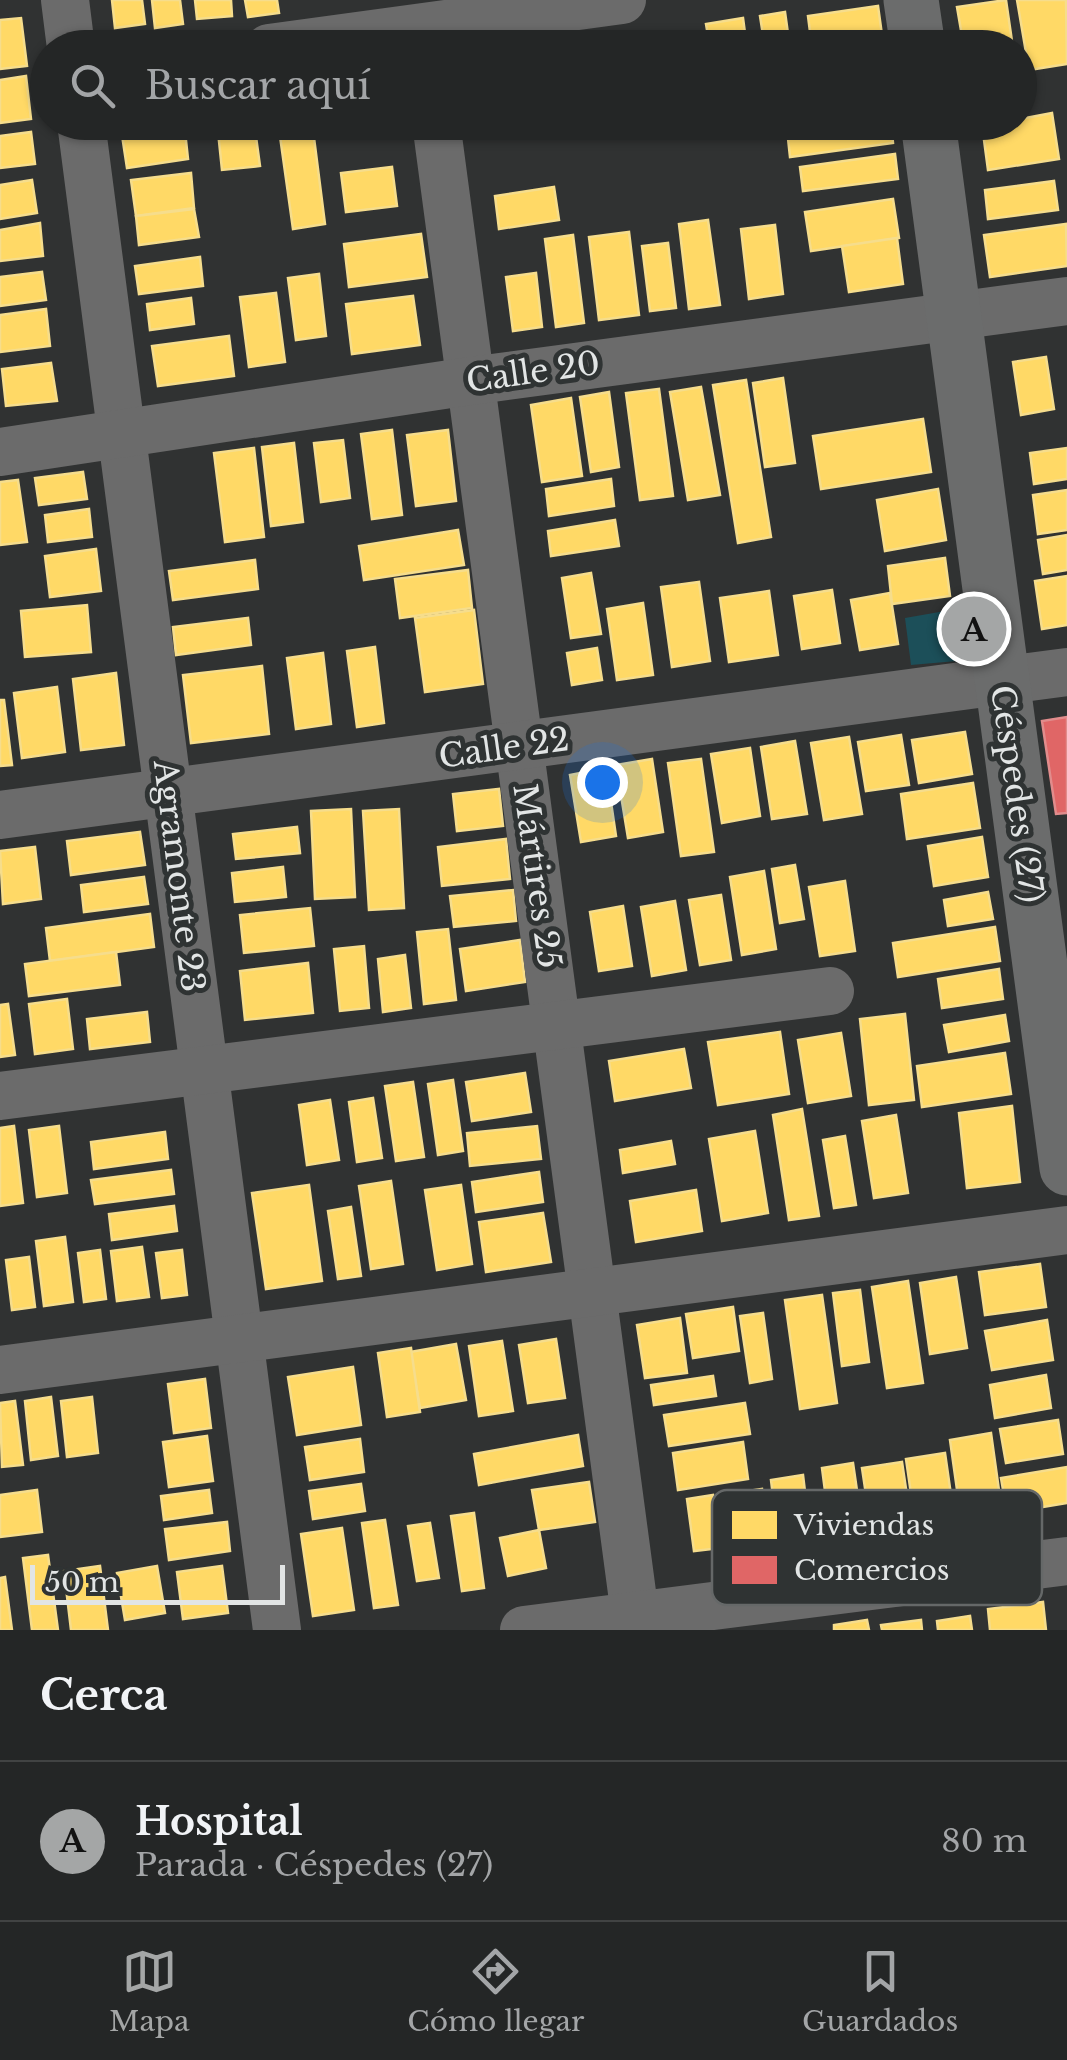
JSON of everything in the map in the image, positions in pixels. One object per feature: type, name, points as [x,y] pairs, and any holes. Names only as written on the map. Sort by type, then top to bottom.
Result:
[{"type":"main road","points":[[912,0],[916,30]]},
{"type":"main road","name":"Céspedes (27)","points":[[930,140],[1067,1168]]},
{"type":"street","points":[[65,0],[69,30]]},
{"type":"street","points":[[390,30],[622,0]]},
{"type":"street","name":"Agramonte 23","points":[[83,140],[277,1630]]},
{"type":"street","name":"Mártires 25","points":[[438,140],[636,1623]]},
{"type":"street","name":"Calle 20","points":[[0,452],[470,381],[1067,301]]},
{"type":"street","name":"Calle 22","points":[[0,816],[1067,672]]},
{"type":"street","points":[[0,1096],[830,991]]},
{"type":"street","points":[[0,1370],[1067,1230]]},
{"type":"street","points":[[1042,1566],[1067,1562]]},
{"type":"street","points":[[524,1630],[636,1623],[763,1605]]},
{"type":"shaded area","points":[[962,608],[968,660],[911,665],[905,618]]},
{"type":"building: Viviendas","points":[[112,0],[142,0],[145,24],[115,28]]},
{"type":"building: Viviendas","points":[[152,0],[180,0],[183,24],[155,28]]},
{"type":"building: Viviendas","points":[[195,0],[231,0],[232,16],[197,19]]},
{"type":"building: Viviendas","points":[[245,0],[277,0],[279,13],[248,17]]},
{"type":"building: Viviendas","points":[[1006,0],[1010,30],[961,30],[957,7]]},
{"type":"building: Viviendas","points":[[1017,0],[1066,0],[1067,64],[1037,69],[1037,30],[1022,30]]},
{"type":"building: Viviendas","points":[[878,6],[881,30],[810,30],[808,16]]},
{"type":"building: Viviendas","points":[[785,12],[788,30],[762,30],[760,16]]},
{"type":"building: Viviendas","points":[[21,18],[27,66],[0,69],[0,20]]},
{"type":"building: Viviendas","points":[[743,18],[745,30],[707,30],[706,24]]},
{"type":"building: Viviendas","points":[[26,76],[30,119],[0,123],[0,80]]},
{"type":"building: Viviendas","points":[[1052,113],[1059,159],[988,170],[984,140],[1037,140],[1037,116]]},
{"type":"building: Viviendas","points":[[30,132],[35,164],[0,168],[0,136]]},
{"type":"building: Viviendas","points":[[123,140],[186,140],[188,159],[127,168]]},
{"type":"building: Viviendas","points":[[219,140],[256,140],[260,166],[222,170]]},
{"type":"building: Viviendas","points":[[281,140],[314,140],[325,224],[293,229]]},
{"type":"building: Viviendas","points":[[788,140],[893,140],[893,143],[790,157]]},
{"type":"building: Viviendas","points":[[895,154],[898,179],[803,191],[800,167]]},
{"type":"building: Viviendas","points":[[392,167],[397,206],[346,212],[341,173]]},
{"type":"building: Viviendas","points":[[191,173],[194,208],[136,216],[131,180]]},
{"type":"building: Viviendas","points":[[32,180],[37,213],[0,219],[0,185]]},
{"type":"building: Viviendas","points":[[1054,181],[1058,210],[988,219],[985,190]]},
{"type":"building: Viviendas","points":[[554,187],[559,220],[499,229],[495,196]]},
{"type":"building: Viviendas","points":[[893,199],[899,238],[811,251],[805,212]]},
{"type":"building: Viviendas","points":[[194,209],[199,237],[139,245],[136,216]]},
{"type":"building: Viviendas","points":[[708,220],[720,305],[689,309],[679,224]]},
{"type":"building: Viviendas","points":[[40,223],[43,256],[0,261],[0,230]]},
{"type":"building: Viviendas","points":[[1066,224],[1067,266],[990,277],[984,235]]},
{"type":"building: Viviendas","points":[[775,225],[783,294],[749,299],[741,229]]},
{"type":"building: Viviendas","points":[[629,232],[639,315],[599,320],[589,237]]},
{"type":"building: Viviendas","points":[[421,234],[427,277],[349,287],[344,244]]},
{"type":"building: Viviendas","points":[[573,235],[584,323],[556,327],[545,239]]},
{"type":"building: Viviendas","points":[[897,238],[903,284],[849,292],[842,246]]},
{"type":"building: Viviendas","points":[[668,243],[676,308],[650,311],[642,246]]},
{"type":"building: Viviendas","points":[[200,257],[203,286],[139,294],[135,266]]},
{"type":"building: Viviendas","points":[[42,272],[46,300],[0,306],[0,277]]},
{"type":"building: Viviendas","points":[[536,273],[542,327],[513,331],[506,277]]},
{"type":"building: Viviendas","points":[[319,274],[326,336],[296,340],[288,278]]},
{"type":"building: Viviendas","points":[[276,293],[285,362],[249,367],[240,297]]},
{"type":"building: Viviendas","points":[[413,296],[420,345],[352,354],[346,304]]},
{"type":"building: Viviendas","points":[[191,298],[194,324],[150,330],[147,304]]},
{"type":"building: Viviendas","points":[[46,309],[50,346],[0,352],[0,315]]},
{"type":"building: Viviendas","points":[[229,336],[234,376],[158,386],[152,346]]},
{"type":"building: Viviendas","points":[[1046,357],[1054,409],[1021,415],[1013,362]]},
{"type":"building: Viviendas","points":[[51,363],[57,401],[6,406],[2,369]]},
{"type":"building: Viviendas","points":[[783,378],[795,463],[765,467],[753,383]]},
{"type":"building: Viviendas","points":[[746,380],[771,537],[738,543],[713,385]]},
{"type":"building: Viviendas","points":[[701,387],[720,495],[688,500],[670,392]]},
{"type":"building: Viviendas","points":[[659,389],[673,496],[640,500],[626,393]]},
{"type":"building: Viviendas","points":[[609,392],[619,467],[591,472],[580,397]]},
{"type":"building: Viviendas","points":[[571,398],[582,476],[542,482],[531,405]]},
{"type":"building: Viviendas","points":[[923,419],[931,472],[821,489],[813,436]]},
{"type":"building: Viviendas","points":[[392,430],[402,515],[372,519],[361,434]]},
{"type":"building: Viviendas","points":[[448,430],[456,501],[416,506],[407,435]]},
{"type":"building: Viviendas","points":[[343,440],[350,498],[321,502],[314,443]]},
{"type":"building: Viviendas","points":[[294,443],[303,522],[271,526],[262,447]]},
{"type":"building: Viviendas","points":[[254,448],[264,537],[225,542],[214,453]]},
{"type":"building: Viviendas","points":[[1067,448],[1067,479],[1034,484],[1030,453]]},
{"type":"building: Viviendas","points":[[83,472],[87,499],[39,505],[35,478]]},
{"type":"building: Viviendas","points":[[611,479],[614,506],[549,516],[546,489]]},
{"type":"building: Viviendas","points":[[18,480],[27,542],[0,545],[0,482]]},
{"type":"building: Viviendas","points":[[938,489],[946,540],[885,551],[877,500]]},
{"type":"building: Viviendas","points":[[1067,490],[1067,530],[1038,534],[1033,495]]},
{"type":"building: Viviendas","points":[[89,509],[92,537],[48,542],[45,515]]},
{"type":"building: Viviendas","points":[[615,520],[619,546],[551,556],[548,531]]},
{"type":"building: Viviendas","points":[[458,530],[464,565],[364,580],[359,546]]},
{"type":"building: Viviendas","points":[[1067,535],[1067,570],[1043,574],[1038,540]]},
{"type":"building: Viviendas","points":[[96,549],[101,591],[50,597],[45,556]]},
{"type":"building: Viviendas","points":[[945,558],[950,596],[892,604],[888,566]]},
{"type":"building: Viviendas","points":[[255,560],[258,589],[173,600],[169,571]]},
{"type":"building: Viviendas","points":[[468,570],[472,608],[400,618],[395,579]]},
{"type":"building: Viviendas","points":[[591,573],[601,634],[571,638],[562,578]]},
{"type":"building: Viviendas","points":[[1067,576],[1067,625],[1042,629],[1035,581]]},
{"type":"building: Viviendas","points":[[699,582],[710,661],[672,667],[661,587]]},
{"type":"building: Viviendas","points":[[832,590],[840,643],[802,649],[794,596]]},
{"type":"building: Viviendas","points":[[769,591],[778,655],[729,662],[720,598]]},
{"type":"building: Viviendas","points":[[890,593],[898,644],[860,650],[851,600]]},
{"type":"building: Viviendas","points":[[643,603],[653,675],[617,680],[607,609]]},
{"type":"building: Viviendas","points":[[87,605],[91,652],[25,657],[21,611]]},
{"type":"building: Viviendas","points":[[474,610],[483,684],[425,692],[415,618]]},
{"type":"building: Viviendas","points":[[248,618],[251,645],[176,655],[173,627]]},
{"type":"building: Viviendas","points":[[375,647],[384,723],[357,727],[347,651]]},
{"type":"building: Viviendas","points":[[597,648],[602,680],[572,685],[567,653]]},
{"type":"building: Viviendas","points":[[323,653],[331,724],[296,729],[287,658]]},
{"type":"building: Viviendas","points":[[262,666],[269,734],[191,743],[183,675]]},
{"type":"building: Viviendas","points":[[116,673],[124,745],[81,750],[73,679]]},
{"type":"building: Viviendas","points":[[57,687],[65,752],[22,758],[14,693]]},
{"type":"building: Viviendas","points":[[0,700],[4,700],[12,765],[0,766]]},
{"type":"building: Viviendas","points":[[965,732],[972,774],[919,783],[912,740]]},
{"type":"building: Viviendas","points":[[901,735],[909,785],[866,791],[858,742]]},
{"type":"building: Viviendas","points":[[849,737],[862,814],[824,820],[811,743]]},
{"type":"building: Viviendas","points":[[795,741],[807,814],[772,819],[761,747]]},
{"type":"building: Viviendas","points":[[750,748],[760,816],[722,823],[711,754]]},
{"type":"building: Viviendas","points":[[652,759],[663,832],[628,838],[616,765]]},
{"type":"building: Viviendas","points":[[701,759],[714,852],[681,856],[668,763]]},
{"type":"building: Viviendas","points":[[606,768],[616,836],[581,842],[570,775]]},
{"type":"building: Viviendas","points":[[973,783],[980,828],[907,839],[901,794]]},
{"type":"building: Viviendas","points":[[499,789],[503,826],[457,831],[453,794]]},
{"type":"building: Viviendas","points":[[351,809],[355,897],[315,899],[311,811]]},
{"type":"building: Viviendas","points":[[399,809],[404,908],[369,910],[363,811]]},
{"type":"building: Viviendas","points":[[297,827],[300,853],[236,859],[233,834]]},
{"type":"building: Viviendas","points":[[140,832],[145,865],[71,875],[67,841]]},
{"type":"building: Viviendas","points":[[982,837],[988,877],[934,886],[928,846]]},
{"type":"building: Viviendas","points":[[506,839],[510,879],[442,886],[438,847]]},
{"type":"building: Viviendas","points":[[35,847],[41,899],[3,904],[0,851]]},
{"type":"building: Viviendas","points":[[795,865],[804,919],[780,923],[772,869]]},
{"type":"building: Viviendas","points":[[283,867],[286,897],[235,902],[232,873]]},
{"type":"building: Viviendas","points":[[764,871],[776,949],[742,955],[730,877]]},
{"type":"building: Viviendas","points":[[144,877],[148,904],[84,912],[81,885]]},
{"type":"building: Viviendas","points":[[845,881],[855,951],[820,956],[809,887]]},
{"type":"building: Viviendas","points":[[513,890],[516,921],[454,927],[450,896]]},
{"type":"building: Viviendas","points":[[988,892],[993,919],[948,926],[944,900]]},
{"type":"building: Viviendas","points":[[721,895],[731,960],[700,965],[689,900]]},
{"type":"building: Viviendas","points":[[675,901],[686,970],[652,976],[641,907]]},
{"type":"building: Viviendas","points":[[623,906],[632,966],[599,971],[590,912]]},
{"type":"building: Viviendas","points":[[310,908],[314,946],[244,953],[240,915]]},
{"type":"building: Viviendas","points":[[150,914],[154,947],[50,961],[46,928]]},
{"type":"building: Viviendas","points":[[995,927],[1000,961],[898,977],[893,943]]},
{"type":"building: Viviendas","points":[[448,929],[456,1000],[424,1004],[417,932]]},
{"type":"building: Viviendas","points":[[520,940],[525,982],[466,991],[460,949]]},
{"type":"building: Viviendas","points":[[364,946],[369,1008],[340,1011],[334,949]]},
{"type":"building: Viviendas","points":[[116,952],[120,985],[29,996],[25,964]]},
{"type":"building: Viviendas","points":[[405,955],[411,1008],[383,1012],[378,959]]},
{"type":"building: Viviendas","points":[[308,963],[313,1013],[245,1020],[240,971]]},
{"type":"building: Viviendas","points":[[999,969],[1003,999],[942,1008],[938,979]]},
{"type":"building: Viviendas","points":[[67,999],[73,1049],[35,1054],[29,1004]]},
{"type":"building: Viviendas","points":[[8,1004],[15,1055],[0,1057],[0,1005]]},
{"type":"building: Viviendas","points":[[147,1012],[150,1042],[90,1049],[87,1019]]},
{"type":"building: Viviendas","points":[[905,1014],[914,1100],[869,1105],[860,1019]]},
{"type":"building: Viviendas","points":[[1005,1015],[1009,1041],[949,1052],[944,1025]]},
{"type":"building: Viviendas","points":[[780,1032],[789,1094],[718,1105],[708,1042]]},
{"type":"building: Viviendas","points":[[841,1033],[851,1096],[808,1103],[798,1040]]},
{"type":"building: Viviendas","points":[[684,1049],[691,1088],[615,1101],[609,1061]]},
{"type":"building: Viviendas","points":[[1005,1053],[1011,1094],[922,1107],[917,1066]]},
{"type":"building: Viviendas","points":[[525,1073],[531,1112],[472,1121],[466,1082]]},
{"type":"building: Viviendas","points":[[453,1080],[463,1151],[438,1155],[428,1084]]},
{"type":"building: Viviendas","points":[[413,1082],[424,1157],[396,1161],[385,1086]]},
{"type":"building: Viviendas","points":[[373,1098],[382,1158],[357,1162],[349,1102]]},
{"type":"building: Viviendas","points":[[330,1100],[339,1160],[307,1165],[299,1105]]},
{"type":"building: Viviendas","points":[[1012,1106],[1020,1182],[967,1188],[959,1113]]},
{"type":"building: Viviendas","points":[[802,1109],[819,1216],[789,1220],[773,1115]]},
{"type":"building: Viviendas","points":[[896,1115],[908,1193],[874,1198],[862,1121]]},
{"type":"building: Viviendas","points":[[14,1126],[23,1203],[0,1206],[0,1128]]},
{"type":"building: Viviendas","points":[[59,1126],[67,1193],[37,1197],[29,1130]]},
{"type":"building: Viviendas","points":[[537,1126],[541,1159],[470,1166],[467,1133]]},
{"type":"building: Viviendas","points":[[755,1131],[768,1213],[722,1221],[709,1139]]},
{"type":"building: Viviendas","points":[[165,1132],[168,1159],[94,1169],[91,1142]]},
{"type":"building: Viviendas","points":[[845,1136],[856,1205],[834,1208],[823,1140]]},
{"type":"building: Viviendas","points":[[671,1141],[675,1164],[623,1173],[620,1150]]},
{"type":"building: Viviendas","points":[[171,1170],[174,1194],[95,1204],[91,1180]]},
{"type":"building: Viviendas","points":[[539,1172],[543,1202],[476,1212],[472,1182]]},
{"type":"building: Viviendas","points":[[391,1181],[403,1264],[371,1269],[359,1186]]},
{"type":"building: Viviendas","points":[[309,1185],[322,1281],[266,1289],[252,1193]]},
{"type":"building: Viviendas","points":[[461,1185],[472,1264],[437,1270],[425,1190]]},
{"type":"building: Viviendas","points":[[696,1190],[702,1231],[636,1242],[630,1201]]},
{"type":"building: Viviendas","points":[[174,1206],[177,1231],[112,1240],[109,1214]]},
{"type":"building: Viviendas","points":[[351,1207],[361,1276],[338,1279],[328,1211]]},
{"type":"building: Viviendas","points":[[543,1213],[551,1262],[486,1272],[479,1222]]},
{"type":"building: Viviendas","points":[[65,1237],[73,1302],[44,1306],[36,1241]]},
{"type":"building: Viviendas","points":[[142,1247],[149,1297],[117,1301],[111,1251]]},
{"type":"building: Viviendas","points":[[100,1250],[106,1299],[84,1302],[78,1253]]},
{"type":"building: Viviendas","points":[[182,1250],[187,1295],[162,1298],[156,1253]]},
{"type":"building: Viviendas","points":[[29,1257],[35,1307],[12,1310],[6,1260]]},
{"type":"building: Viviendas","points":[[1040,1264],[1046,1307],[985,1315],[979,1272]]},
{"type":"building: Viviendas","points":[[956,1277],[967,1348],[930,1354],[920,1283]]},
{"type":"building: Viviendas","points":[[908,1281],[923,1383],[887,1388],[872,1287]]},
{"type":"building: Viviendas","points":[[860,1290],[869,1362],[842,1366],[833,1293]]},
{"type":"building: Viviendas","points":[[822,1295],[837,1403],[800,1409],[785,1300]]},
{"type":"building: Viviendas","points":[[733,1307],[739,1351],[693,1358],[686,1314]]},
{"type":"building: Viviendas","points":[[763,1313],[772,1379],[750,1383],[740,1316]]},
{"type":"building: Viviendas","points":[[680,1318],[687,1373],[645,1378],[637,1325]]},
{"type":"building: Viviendas","points":[[1047,1320],[1053,1360],[992,1370],[985,1331]]},
{"type":"building: Viviendas","points":[[556,1339],[565,1398],[528,1403],[519,1345]]},
{"type":"building: Viviendas","points":[[502,1341],[513,1411],[479,1416],[469,1346]]},
{"type":"building: Viviendas","points":[[456,1344],[466,1400],[420,1408],[410,1352]]},
{"type":"building: Viviendas","points":[[411,1348],[420,1412],[387,1417],[378,1353]]},
{"type":"building: Viviendas","points":[[353,1367],[361,1425],[297,1435],[288,1377]]},
{"type":"building: Viviendas","points":[[1046,1375],[1051,1408],[995,1418],[990,1385]]},
{"type":"building: Viviendas","points":[[713,1376],[716,1396],[654,1405],[651,1385]]},
{"type":"building: Viviendas","points":[[205,1379],[211,1428],[174,1433],[168,1384]]},
{"type":"building: Viviendas","points":[[51,1397],[58,1456],[31,1460],[25,1401]]},
{"type":"building: Viviendas","points":[[92,1397],[98,1453],[67,1457],[61,1401]]},
{"type":"building: Viviendas","points":[[15,1401],[23,1465],[2,1467],[0,1403]]},
{"type":"building: Viviendas","points":[[745,1403],[750,1434],[669,1446],[664,1415]]},
{"type":"building: Viviendas","points":[[1058,1420],[1063,1454],[1006,1463],[1000,1429]]},
{"type":"building: Viviendas","points":[[991,1433],[999,1490],[957,1490],[950,1440]]},
{"type":"building: Viviendas","points":[[578,1435],[583,1466],[479,1485],[474,1454]]},
{"type":"building: Viviendas","points":[[207,1436],[213,1481],[169,1487],[163,1442]]},
{"type":"building: Viviendas","points":[[360,1439],[364,1472],[310,1480],[305,1447]]},
{"type":"building: Viviendas","points":[[743,1442],[748,1479],[678,1490],[673,1453]]},
{"type":"building: Viviendas","points":[[945,1453],[950,1490],[910,1490],[906,1459]]},
{"type":"building: Viviendas","points":[[902,1462],[906,1490],[865,1490],[862,1468]]},
{"type":"building: Viviendas","points":[[853,1463],[857,1490],[825,1490],[822,1468]]},
{"type":"building: Viviendas","points":[[1067,1467],[1067,1503],[1042,1507],[1042,1490],[1003,1490],[1001,1478]]},
{"type":"building: Viviendas","points":[[803,1475],[805,1490],[772,1490],[771,1480]]},
{"type":"building: Viviendas","points":[[589,1482],[595,1522],[539,1530],[532,1490]]},
{"type":"building: Viviendas","points":[[361,1484],[365,1511],[313,1519],[309,1491]]},
{"type":"building: Viviendas","points":[[37,1490],[42,1532],[0,1537],[0,1495]]},
{"type":"building: Viviendas","points":[[209,1490],[212,1513],[164,1520],[161,1496]]},
{"type":"building: Viviendas","points":[[712,1495],[712,1549],[694,1551],[687,1499]]},
{"type":"building: Viviendas","points":[[474,1513],[484,1588],[462,1591],[451,1516]]},
{"type":"building: Viviendas","points":[[385,1520],[398,1605],[374,1608],[362,1523]]},
{"type":"building: Viviendas","points":[[227,1522],[230,1551],[169,1560],[165,1529]]},
{"type":"building: Viviendas","points":[[430,1523],[439,1578],[417,1581],[408,1526]]},
{"type":"building: Viviendas","points":[[342,1528],[354,1610],[313,1616],[301,1534]]},
{"type":"building: Viviendas","points":[[539,1530],[546,1568],[508,1576],[500,1538]]},
{"type":"building: Viviendas","points":[[48,1555],[58,1630],[32,1630],[23,1558]]},
{"type":"building: Viviendas","points":[[100,1566],[108,1630],[71,1630],[64,1571]]},
{"type":"building: Viviendas","points":[[157,1566],[165,1613],[125,1620],[117,1573]]},
{"type":"building: Viviendas","points":[[222,1566],[228,1613],[183,1619],[177,1572]]},
{"type":"building: Viviendas","points":[[5,1577],[12,1630],[0,1630],[0,1578]]},
{"type":"building: Viviendas","points":[[1042,1602],[1046,1630],[990,1630],[988,1609]]},
{"type":"building: Viviendas","points":[[970,1616],[972,1630],[938,1630],[937,1621]]},
{"type":"building: Viviendas","points":[[867,1620],[869,1630],[834,1630],[834,1625]]},
{"type":"building: Viviendas","points":[[921,1620],[922,1630],[882,1630],[881,1625]]},
{"type":"building: Comercios","points":[[1067,717],[1067,813],[1056,814],[1042,721]]},
{"type":"place","name":"Hospital","points":[[974,629]]}]
